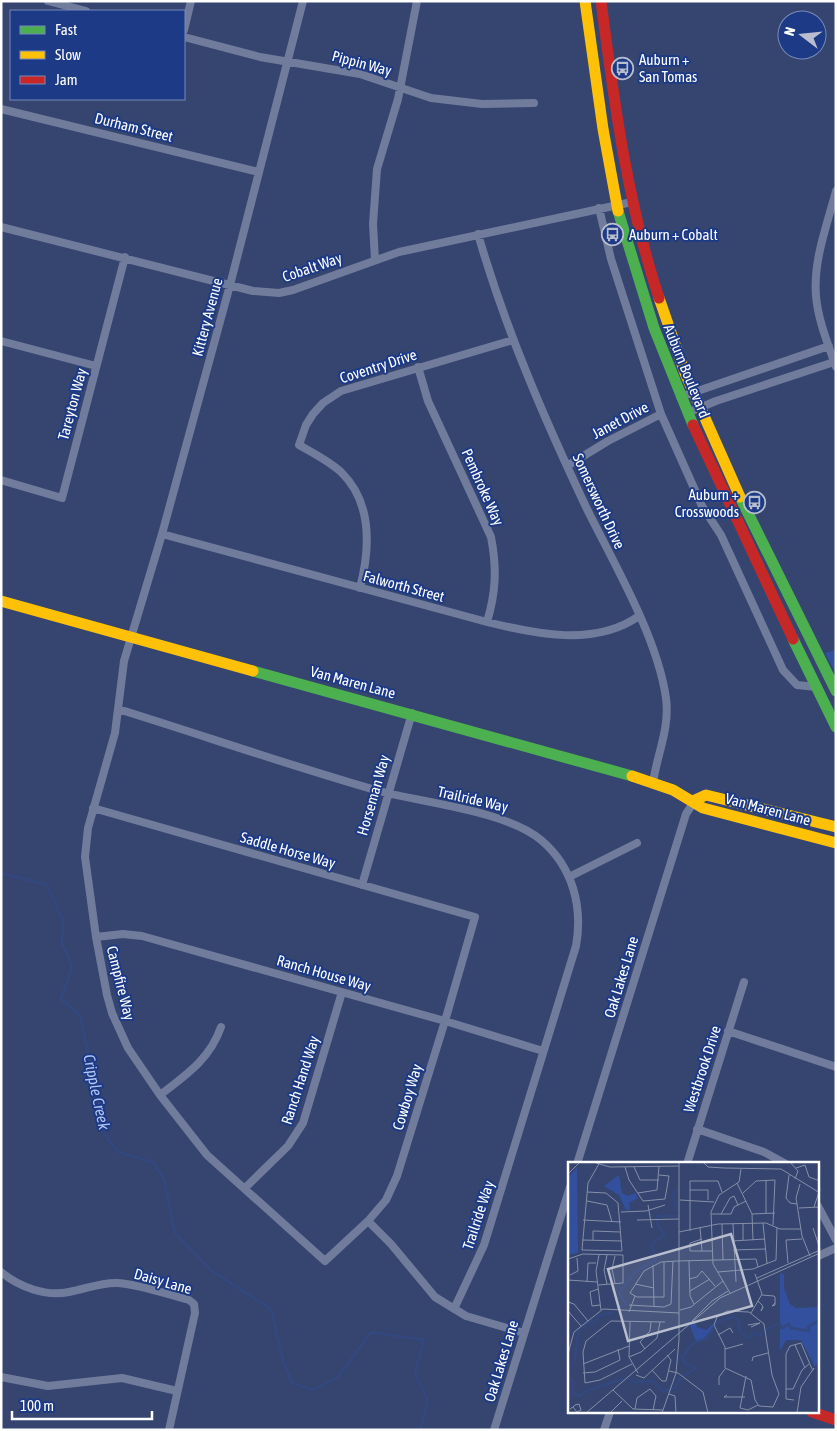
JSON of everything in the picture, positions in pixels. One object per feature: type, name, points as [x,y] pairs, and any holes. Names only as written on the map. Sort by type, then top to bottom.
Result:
[{"type":"main road","name":"Auburn Boulevard","points":[[585,1],[596,85],[617,205],[652,322],[687,413],[836,727]]},
{"type":"main road","name":"Auburn Boulevard","points":[[600,1],[615,109],[632,202],[647,261],[664,312],[700,407],[750,517],[836,691]]},
{"type":"main road","name":"Van Maren Lane","points":[[1,601],[412,713],[653,784],[695,800],[703,808],[836,843]]},
{"type":"main road","name":"Van Maren Lane","points":[[695,800],[706,795],[796,815],[836,827]]},
{"type":"main road","points":[[750,820],[759,814],[790,820],[796,815]]},
{"type":"main road","points":[[821,822],[836,822]]},
{"type":"main road","points":[[818,1414],[836,1420]]},
{"type":"street","points":[[48,1],[82,7]]},
{"type":"street","points":[[185,26],[191,1]]},
{"type":"street","name":"Kittery Avenue","points":[[130,637],[162,534],[230,285],[288,63],[302,1]]},
{"type":"street","points":[[375,260],[373,224],[377,170],[400,88],[417,1]]},
{"type":"street","name":"Pippin Way","points":[[185,37],[288,63],[360,74],[400,88],[456,102],[534,103]]},
{"type":"street","name":"Durham Street","points":[[1,108],[259,172]]},
{"type":"street","points":[[687,413],[700,407],[835,364],[816,298],[816,277],[836,191]]},
{"type":"street","name":"Cobalt Way","points":[[1,227],[253,291],[279,292],[375,260],[478,234],[632,202]]},
{"type":"street","points":[[599,208],[611,260],[661,414],[702,506],[721,536],[783,670],[798,685],[816,687]]},
{"type":"street","name":"Somersworth Drive","points":[[478,234],[498,301],[513,340],[567,466],[639,616],[656,659],[666,699],[666,726],[653,784]]},
{"type":"street","name":"Tareyton Way","points":[[1,480],[62,498],[125,257]]},
{"type":"street","name":"Coventry Drive","points":[[360,588],[365,570],[368,541],[362,504],[355,490],[341,473],[299,445],[306,425],[313,414],[328,399],[353,386],[513,340]]},
{"type":"street","points":[[1,341],[96,366]]},
{"type":"street","points":[[680,397],[829,346]]},
{"type":"street","name":"Pembroke Way","points":[[418,367],[428,401],[491,537],[495,558],[496,587],[487,622]]},
{"type":"street","name":"Janet Drive","points":[[567,466],[608,441],[661,414]]},
{"type":"street","name":"Falworth Street","points":[[162,534],[487,622],[541,634],[569,635],[618,628],[625,626],[639,616]]},
{"type":"street","name":"Campfire Way","points":[[130,637],[122,672],[115,733],[85,843],[85,858],[96,937],[107,995],[119,1030],[140,1067],[197,1143],[325,1261]]},
{"type":"street","name":"Trailride Way","points":[[118,709],[388,793],[508,821],[525,829],[551,850],[569,877],[576,898],[578,932],[484,1245],[472,1275],[454,1309]]},
{"type":"street","name":"Horseman Way","points":[[362,885],[412,713]]},
{"type":"street","name":"Oak Lakes Lane","points":[[578,1162],[686,814],[695,800]]},
{"type":"street","name":"Saddle Horse Way","points":[[94,808],[475,917]]},
{"type":"street","points":[[569,877],[637,843]]},
{"type":"street","name":"Cowboy Way","points":[[325,1261],[368,1221],[386,1200],[397,1176],[475,917]]},
{"type":"street","name":"Ranch House Way","points":[[96,937],[123,934],[142,936],[445,1021],[543,1051]]},
{"type":"street","name":"Westbrook Drive","points":[[688,1162],[744,982]]},
{"type":"street","name":"Ranch Hand Way","points":[[245,1188],[288,1146],[303,1123],[342,992]]},
{"type":"street","points":[[160,1095],[203,1060],[212,1048],[221,1027]]},
{"type":"street","points":[[728,1031],[836,1067]]},
{"type":"street","points":[[697,1129],[764,1152],[782,1162]]},
{"type":"street","name":"Oak Lakes Lane","points":[[494,1430],[568,1192]]},
{"type":"street","points":[[820,1210],[836,1240]]},
{"type":"street","points":[[368,1221],[391,1244],[435,1297],[466,1316],[524,1333]]},
{"type":"street","points":[[820,1255],[836,1248]]},
{"type":"street","name":"Daisy Lane","points":[[1,1272],[16,1282],[43,1292],[63,1293],[94,1285],[119,1283],[192,1302],[196,1307],[195,1313],[169,1430]]},
{"type":"street","points":[[1,1377],[18,1382],[48,1386],[122,1378],[177,1392]]},
{"type":"street","points":[[604,1430],[609,1414]]},
{"type":"shaded area","points":[[836,650],[836,674],[825,653]]},
{"type":"waterway","name":"Cripple Creek","points":[[1,873],[47,885],[63,921],[62,943],[72,967],[61,999],[80,1015],[106,1136],[118,1152],[153,1162],[164,1179],[175,1233],[212,1271],[271,1309],[283,1360],[292,1383],[313,1390],[338,1377],[371,1332],[424,1340],[415,1373],[428,1401],[420,1430]]},
{"type":"traffic: fast","points":[[618,211],[654,328],[693,425]]},
{"type":"traffic: fast","points":[[740,497],[836,691]]},
{"type":"traffic: fast","points":[[793,639],[836,727]]},
{"type":"traffic: fast","points":[[253,671],[632,776]]},
{"type":"traffic: slow","points":[[585,1],[603,129],[618,211]]},
{"type":"traffic: slow","points":[[659,298],[685,373],[740,497]]},
{"type":"traffic: slow","points":[[1,601],[253,671]]},
{"type":"traffic: slow","points":[[632,776],[673,790],[703,808],[836,843]]},
{"type":"traffic: slow","points":[[695,800],[706,795],[836,827]]},
{"type":"traffic: jam","points":[[601,1],[611,76],[630,188],[638,225],[659,298]]},
{"type":"traffic: jam","points":[[693,425],[793,639]]},
{"type":"traffic: jam","points":[[818,1414],[836,1420]]},
{"type":"place","name":"Auburn + San Tomas","points":[[623,68]]},
{"type":"place","name":"Auburn + Cobalt","points":[[613,234]]},
{"type":"place","name":"Auburn + Crosswoods","points":[[755,503]]}]
